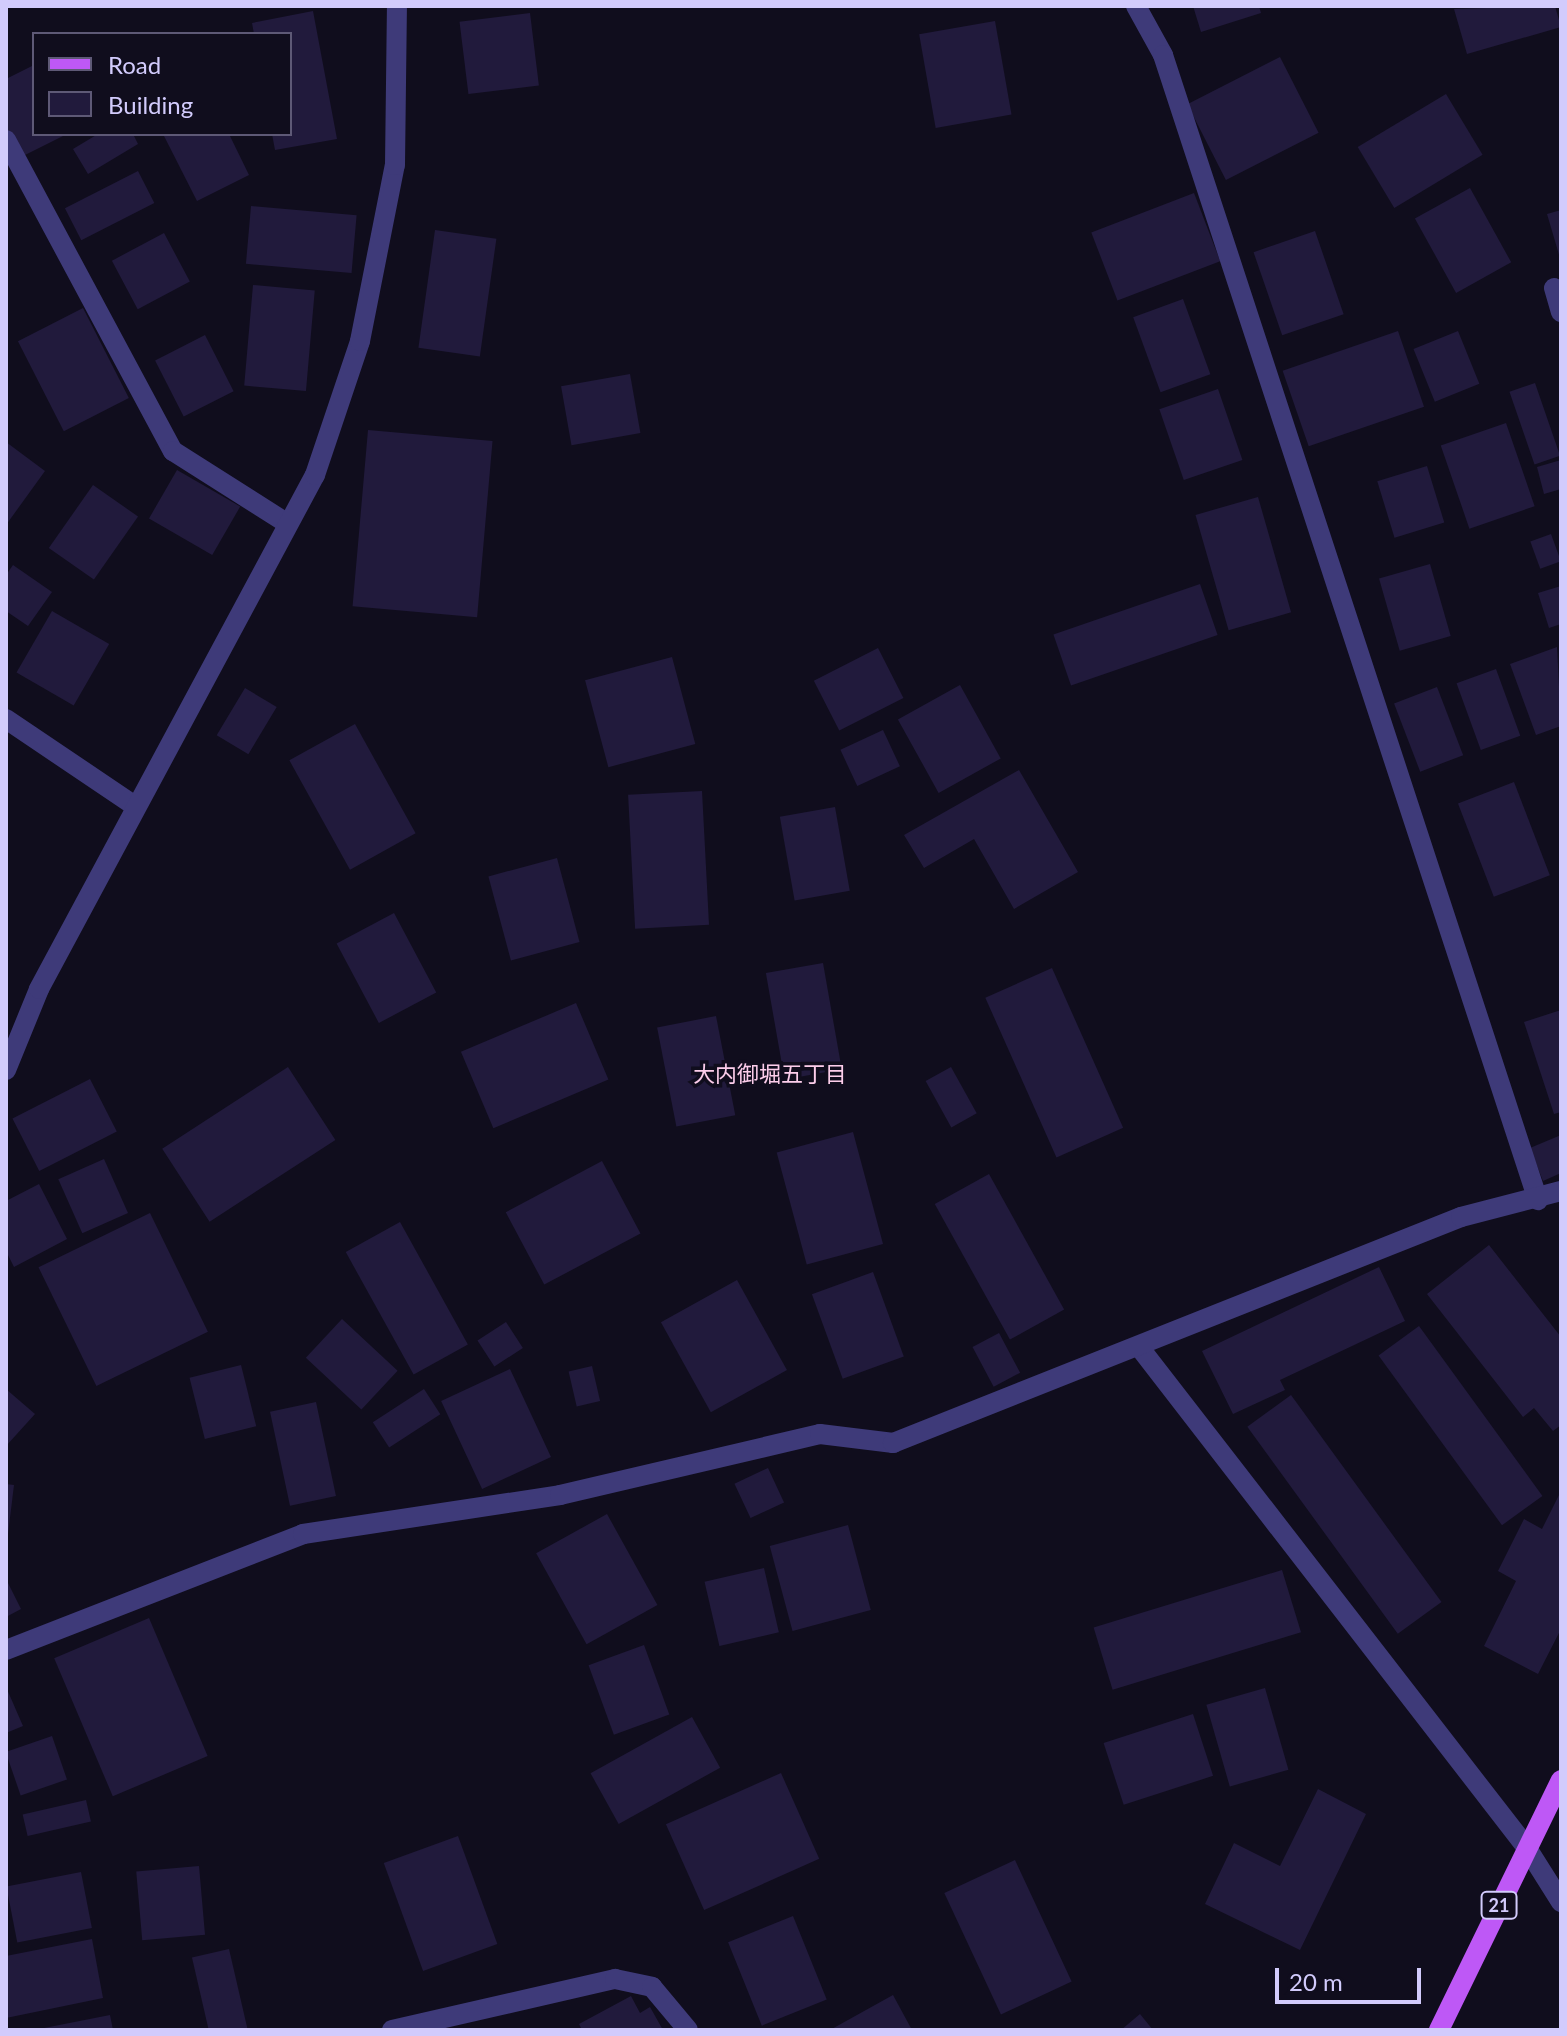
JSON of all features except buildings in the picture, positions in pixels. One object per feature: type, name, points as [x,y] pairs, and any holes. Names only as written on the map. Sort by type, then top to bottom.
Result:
[{"type":"main road","name":"21","points":[[1439,2030],[1561,1780]]},
{"type":"street","points":[[6,1070],[39,989],[315,475],[360,341],[395,165],[397,6]]},
{"type":"street","points":[[1136,6],[1163,55],[1538,1200]]},
{"type":"street","points":[[6,140],[173,451],[288,524]]},
{"type":"street","points":[[1554,288],[1561,312]]},
{"type":"street","points":[[6,719],[135,806]]},
{"type":"street","points":[[6,1650],[303,1534],[560,1495],[820,1434],[893,1443],[1140,1348],[1461,1217],[1538,1200],[1561,1191]]},
{"type":"street","points":[[1140,1348],[1527,1848],[1561,1902]]},
{"type":"street","points":[[392,2030],[615,1979],[652,1987],[688,2030]]},
{"type":"district","name":"大内御堀五丁目","points":[[770,1074]]}]
